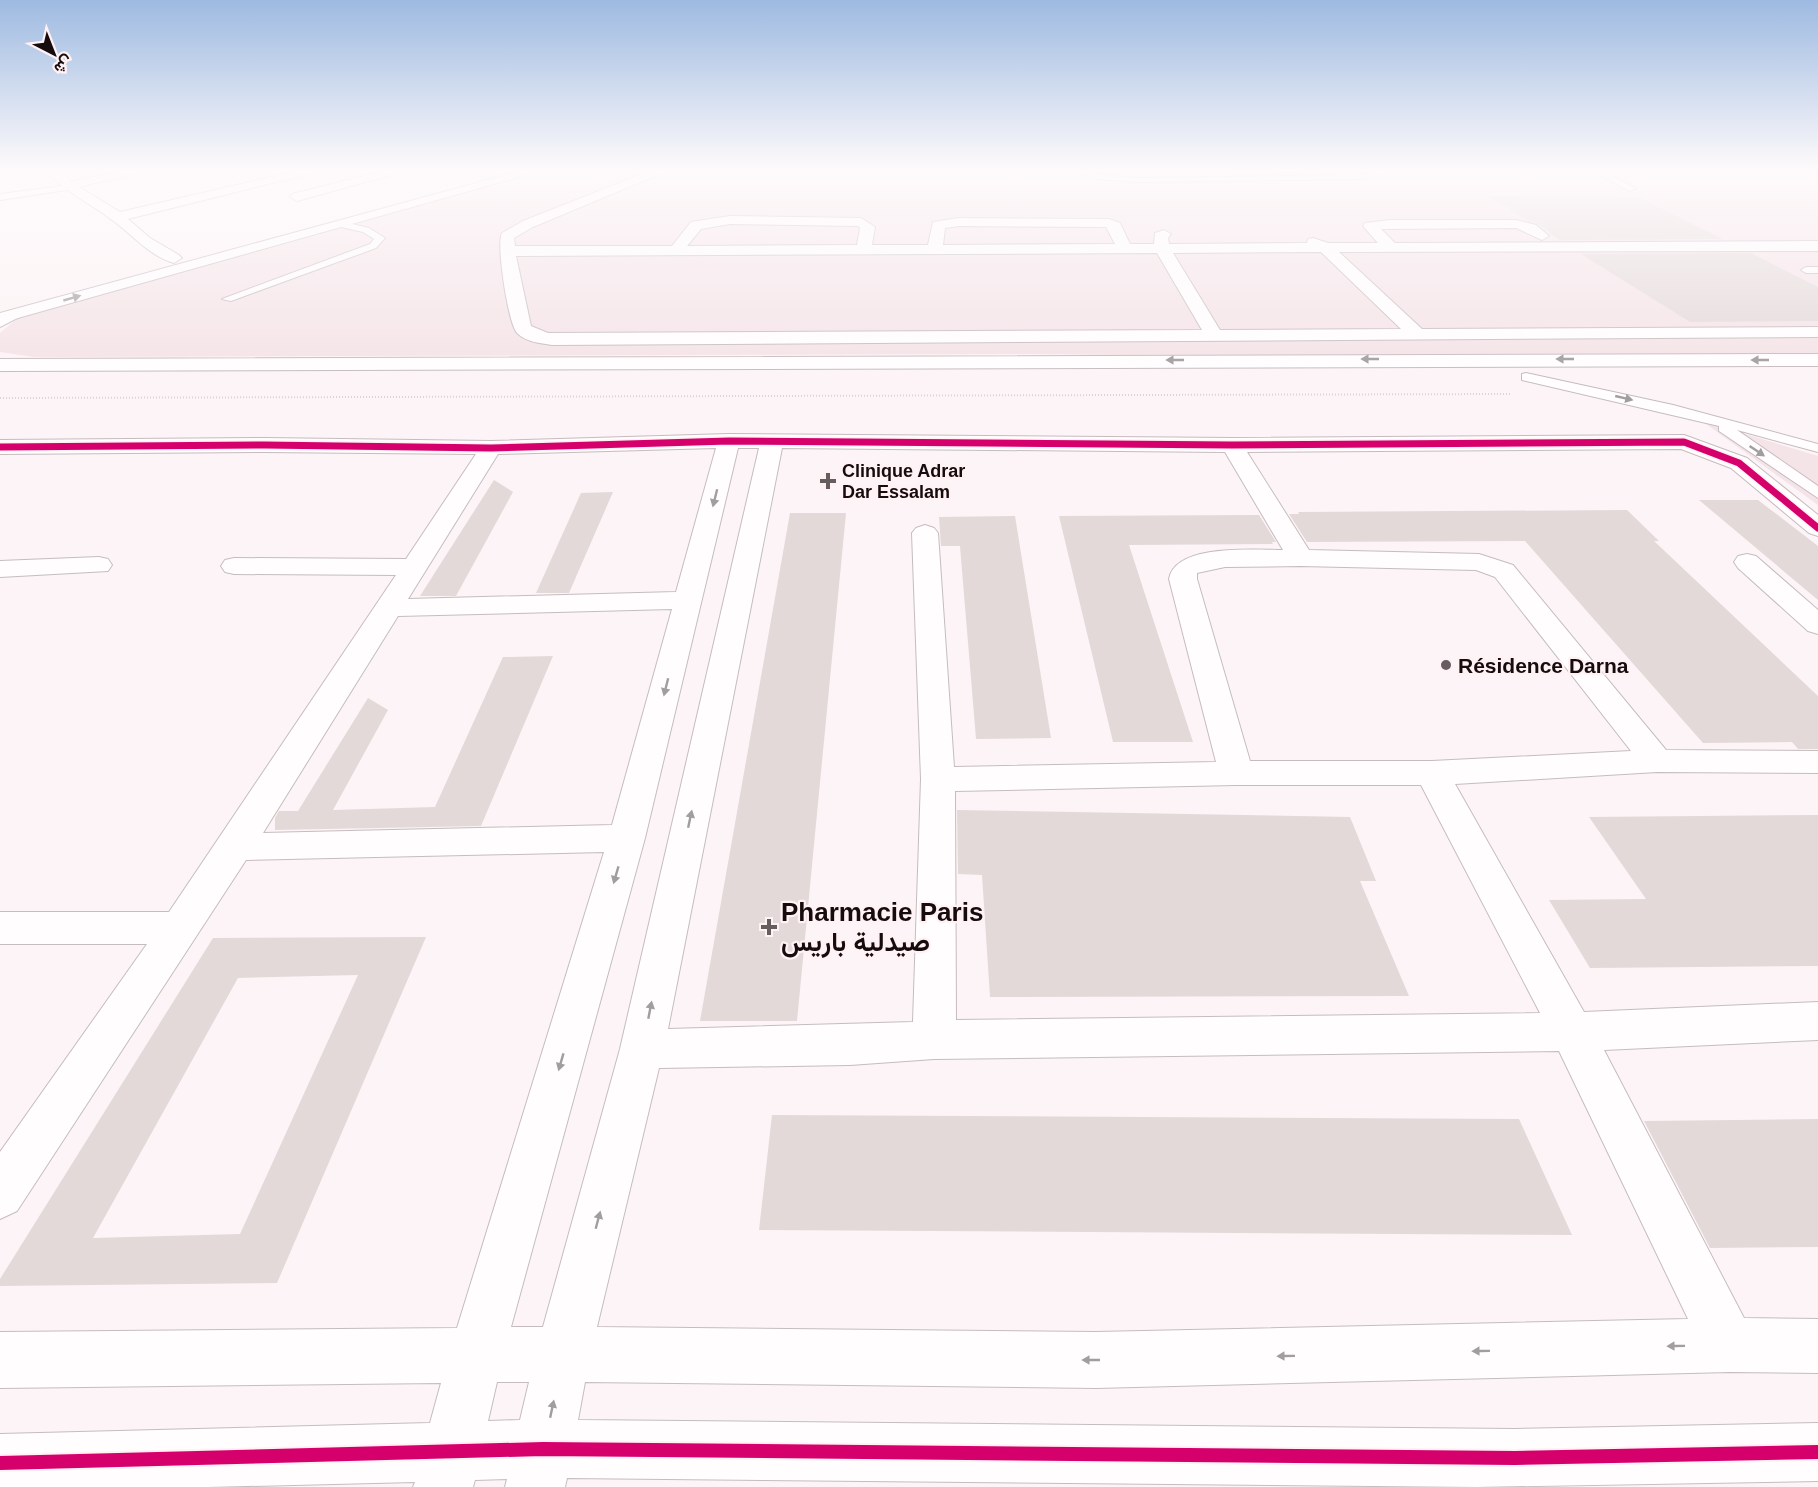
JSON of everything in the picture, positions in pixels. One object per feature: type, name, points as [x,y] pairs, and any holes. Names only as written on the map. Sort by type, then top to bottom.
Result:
[{"type":"main road","points":[[141,237],[174,258]]},
{"type":"main road","points":[[0,303],[251,237]]},
{"type":"main road","points":[[5,318],[292,237]]},
{"type":"main road","points":[[507,237],[507,251],[522,327],[525,332],[539,338],[1818,332]]},
{"type":"main road","points":[[678,251],[680,242],[684,237]]},
{"type":"main road","points":[[863,250],[866,237]]},
{"type":"main road","points":[[935,249],[936,237]]},
{"type":"main road","points":[[1119,237],[1124,249]]},
{"type":"main road","points":[[1160,237],[1166,255],[1214,335]]},
{"type":"main road","points":[[1302,237],[1324,247],[1417,334]]},
{"type":"main road","points":[[1381,237],[1391,248]]},
{"type":"main road","points":[[1543,237],[1556,247]]},
{"type":"main road","points":[[1613,237],[1627,247]]},
{"type":"main road","points":[[1721,237],[1737,247]]},
{"type":"main road","points":[[1781,237],[1798,246]]},
{"type":"main road","points":[[1324,247],[1818,246]]},
{"type":"main road","points":[[507,251],[1124,249],[1166,255],[1338,261]]},
{"type":"main road","points":[[1370,313],[1392,313]]},
{"type":"main road","points":[[1203,315],[1226,314]]},
{"type":"main road","points":[[1,382],[1818,360]]},
{"type":"main road","points":[[1,382],[1818,375]]},
{"type":"main road","points":[[448,1468],[476,1354],[627,838],[729,441]]},
{"type":"main road","points":[[0,447],[265,445],[491,448],[729,441],[1232,445],[1684,442],[1739,463],[1818,528]]},
{"type":"main road","points":[[539,1468],[563,1353],[642,1049],[772,441]]},
{"type":"main road","points":[[1232,445],[1301,558]]},
{"type":"main road","points":[[0,1194],[235,847],[491,448]]},
{"type":"main road","points":[[925,533],[938,779],[934,1040]]},
{"type":"main road","points":[[1236,773],[1183,579],[1184,571],[1188,566],[1208,561],[1301,558],[1479,561],[1497,566],[1504,571],[1658,761]]},
{"type":"main road","points":[[1747,562],[1818,625]]},
{"type":"main road","points":[[0,569],[99,565]]},
{"type":"main road","points":[[234,566],[414,567]]},
{"type":"main road","points":[[389,608],[688,600]]},
{"type":"main road","points":[[938,779],[1236,773],[1432,773],[1658,761],[1818,762]]},
{"type":"main road","points":[[1432,773],[1572,1032],[1730,1345]]},
{"type":"main road","points":[[235,847],[627,838]]},
{"type":"main road","points":[[0,928],[180,928]]},
{"type":"main road","points":[[642,1049],[850,1045],[934,1040],[1572,1032],[1818,1022]]},
{"type":"main road","points":[[0,1360],[563,1353],[1096,1360],[1730,1345],[1818,1346]]},
{"type":"main road","points":[[0,1463],[539,1468],[1491,1458],[1818,1452]]},
{"type":"lane","points":[[227,299],[373,246],[379,237]]},
{"type":"lane","points":[[1806,270],[1818,270]]},
{"type":"lane","points":[[1526,377],[1709,418],[1818,448]]},
{"type":"lane","points":[[1709,418],[1818,493]]},
{"type":"lane","points":[[1792,475],[1818,475]]},
{"type":"path","points":[[1,382],[1513,394]]},
{"type":"shaded area","points":[[292,237],[1818,237],[1818,364],[1037,354],[34,357],[0,352],[0,333],[26,311]]},
{"type":"shaded area","points":[[1702,421],[1818,456],[1818,505]]},
{"type":"building","points":[[1556,237],[1723,239],[1559,240]]},
{"type":"building","points":[[1751,253],[1818,287],[1818,321],[1690,322],[1581,254]]},
{"type":"building","points":[[494,480],[513,492],[456,596],[420,596]]},
{"type":"building","points":[[613,492],[569,593],[536,593],[581,493]]},
{"type":"building","points":[[1699,500],[1758,500],[1818,546],[1818,600]]},
{"type":"building","points":[[1627,510],[1659,541],[1654,541],[1818,696],[1818,749],[1798,749],[1792,742],[1703,743],[1525,541],[1307,542],[1289,514],[1299,514],[1298,512]]},
{"type":"building","points":[[790,513],[846,513],[797,1021],[700,1021]]},
{"type":"building","points":[[1259,515],[1276,542],[1272,542],[1273,544],[1129,545],[1193,742],[1113,742],[1059,516]]},
{"type":"building","points":[[1015,516],[1051,738],[976,739],[960,546],[941,546],[939,517]]},
{"type":"building","points":[[553,656],[481,826],[275,830],[275,818],[279,811],[298,811],[368,698],[388,710],[333,810],[435,807],[503,657]]},
{"type":"building","points":[[957,810],[1350,817],[1376,881],[1360,881],[1409,996],[990,997],[982,875],[958,874]]},
{"type":"building","points":[[1818,815],[1818,966],[1590,968],[1549,900],[1646,899],[1589,817]]},
{"type":"building","points":[[426,937],[277,1283],[0,1286],[0,1279],[213,938]],"holes":[[[358,975],[240,1234],[93,1238],[238,978]]]},
{"type":"building","points":[[772,1115],[1519,1119],[1572,1235],[759,1230]]},
{"type":"building","points":[[1818,1119],[1818,1247],[1710,1248],[1644,1121]]},
{"type":"cycle path","points":[[0,447],[265,445],[491,448],[729,441],[1232,445],[1684,442],[1739,463],[1818,528]]},
{"type":"cycle path","points":[[0,1463],[543,1449],[1515,1458],[1818,1452]]},
{"type":"place","name":"Clinique Adrar Dar Essalam","points":[[828,481]]},
{"type":"place","name":"Résidence Darna","points":[[1446,665]]},
{"type":"place","name":"Pharmacie Paris صيدلية باريس","points":[[769,927]]}]
